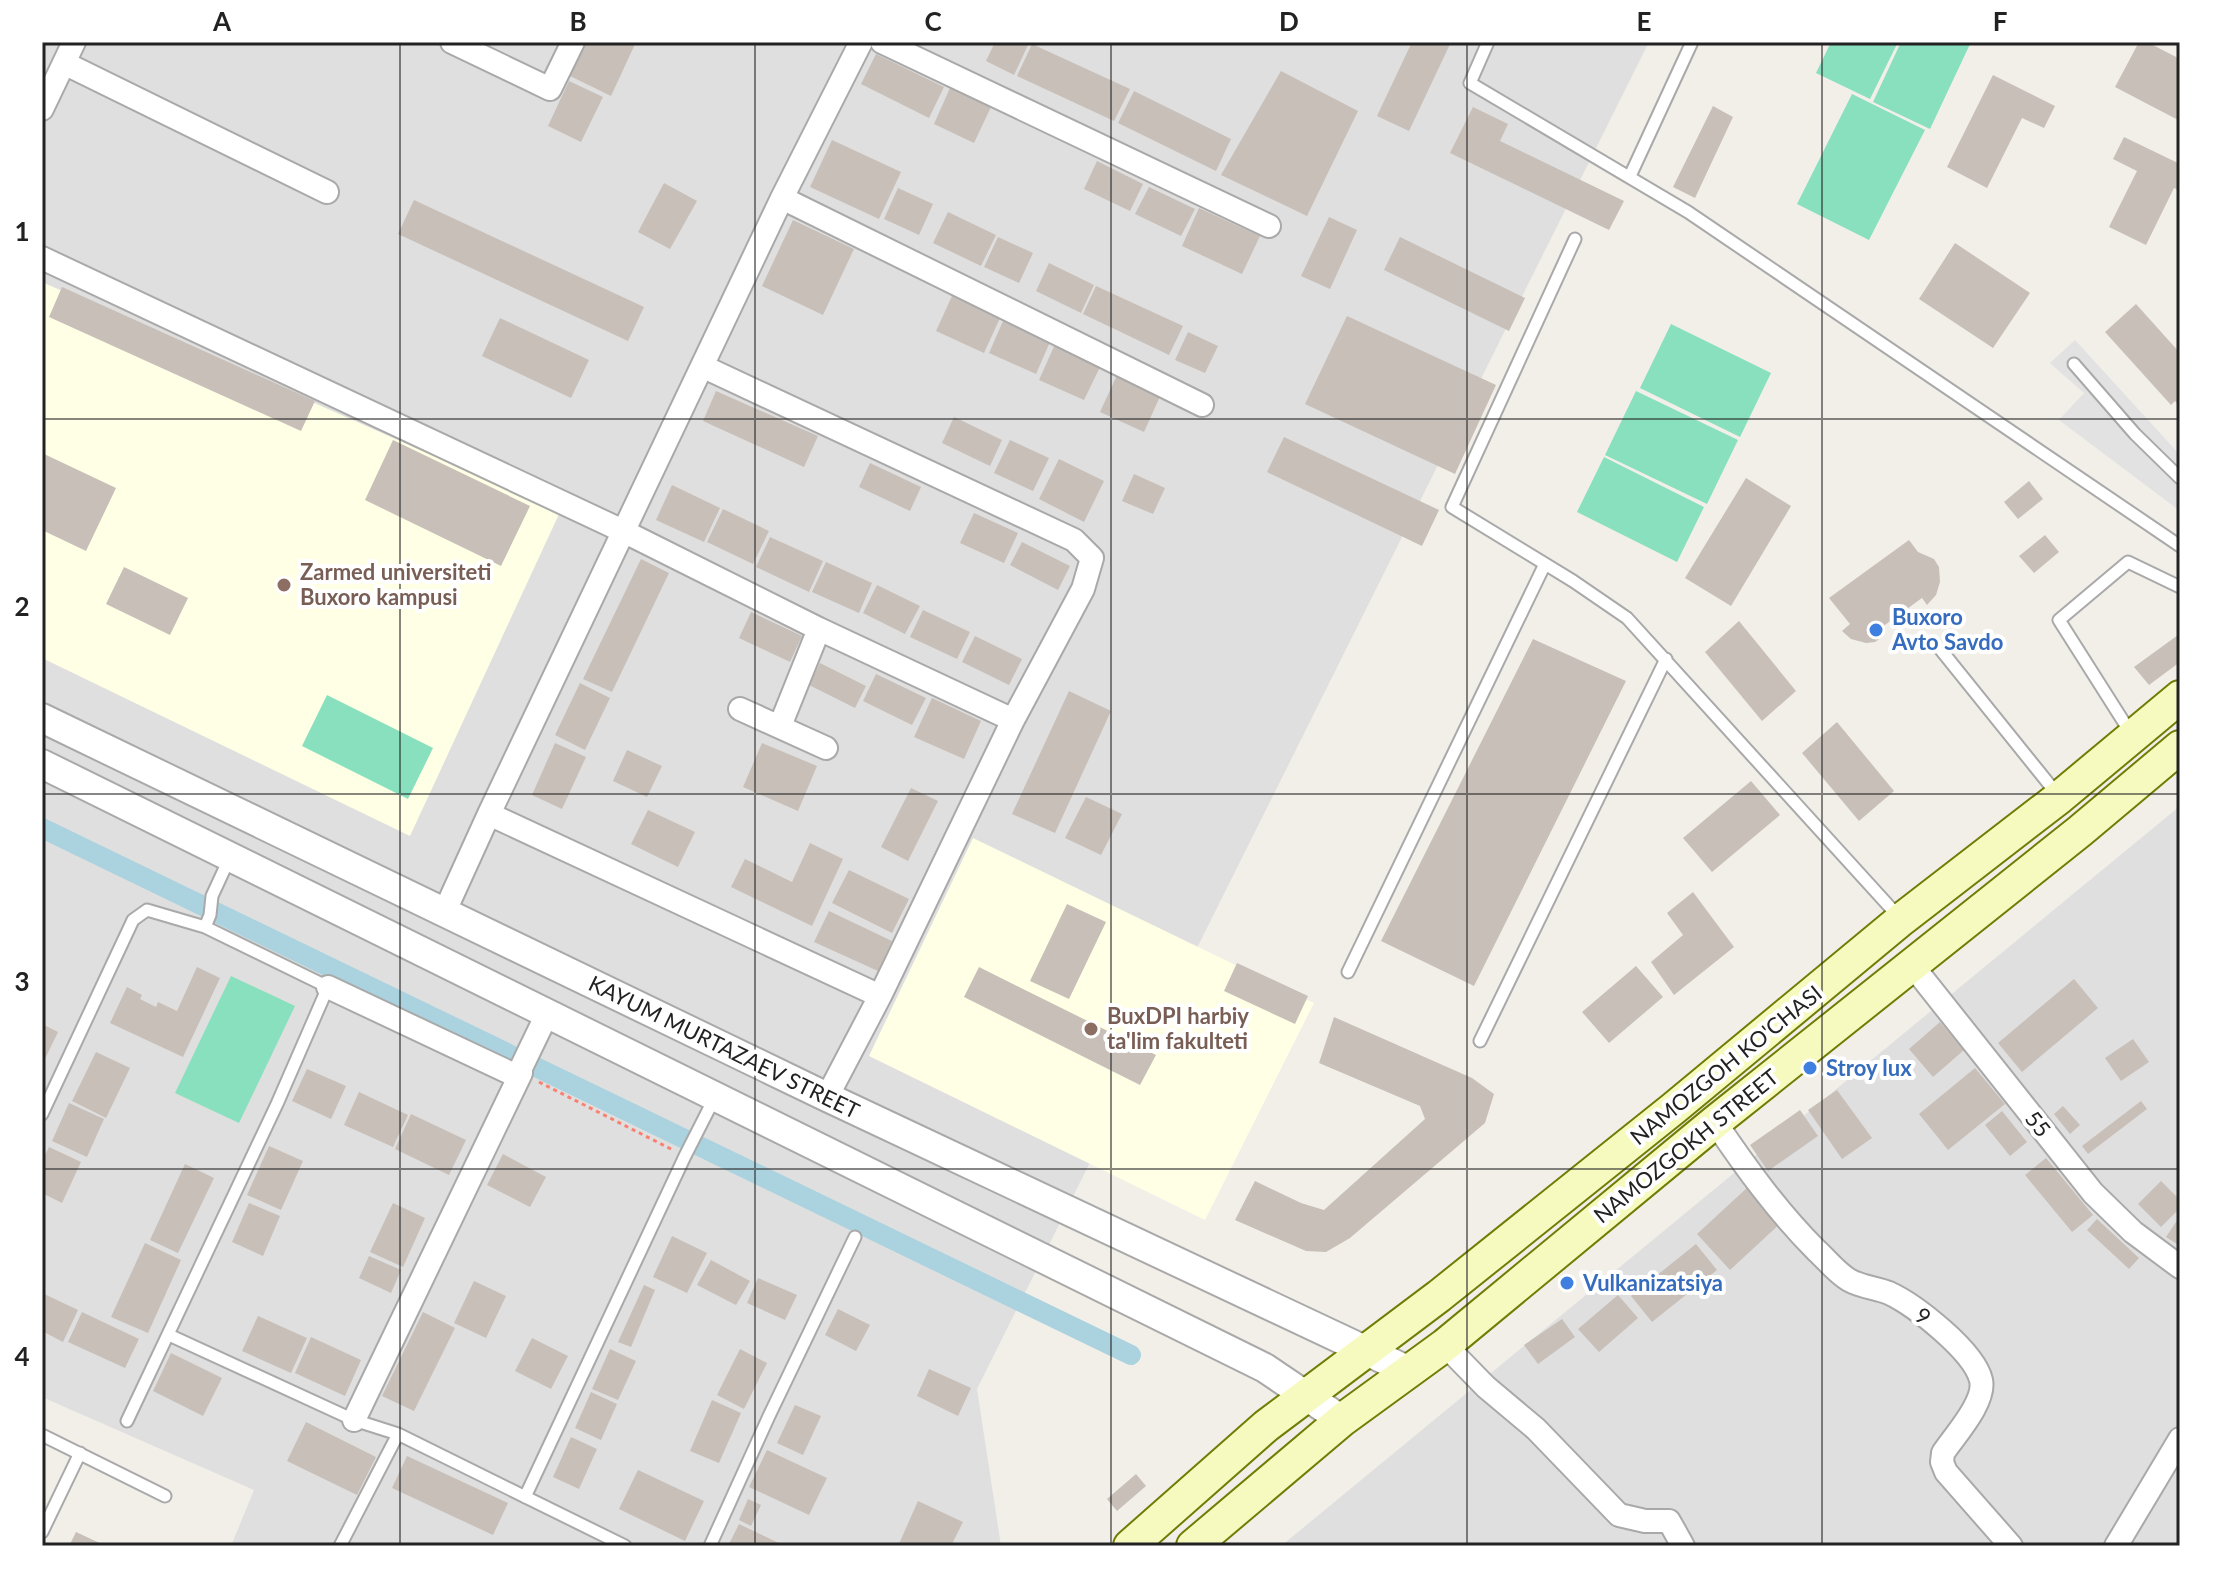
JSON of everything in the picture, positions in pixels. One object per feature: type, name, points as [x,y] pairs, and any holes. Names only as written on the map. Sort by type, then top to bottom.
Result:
[{"type":"main road","name":"NAMOZGOH KO'CHASI","points":[[1130,1546],[1266,1426],[1370,1351],[1662,1118],[1902,919],[2060,797],[2180,697]]},
{"type":"main road","name":"NAMOZGOKH STREET","points":[[1193,1546],[1342,1420],[1445,1345],[1715,1122],[2080,831],[2180,747]]},
{"type":"street","points":[[42,109],[74,42]]},
{"type":"street","points":[[452,42],[550,89],[573,42]]},
{"type":"street","points":[[444,913],[782,198],[861,42]]},
{"type":"street","points":[[882,42],[1269,226]]},
{"type":"street","points":[[64,63],[327,192]]},
{"type":"street","points":[[782,198],[1202,405]]},
{"type":"street","points":[[42,258],[625,532],[819,629],[1013,720]]},
{"type":"street","points":[[704,367],[1074,540],[1092,558],[1083,589],[1013,720],[880,996],[827,1097]]},
{"type":"street","points":[[780,726],[819,629]]},
{"type":"street","points":[[740,709],[826,748]]},
{"type":"street","name":"KAYUM MURTAZAEV STREET","points":[[42,718],[827,1097],[1409,1371]]},
{"type":"street","name":"KAYUM MURTAZAEV STREET","points":[[42,764],[1265,1368],[1342,1420]]},
{"type":"street","points":[[489,814],[880,996]]},
{"type":"street","points":[[395,938],[415,899]]},
{"type":"street","name":"55","points":[[1912,965],[2093,1193],[2133,1232],[2180,1267]]},
{"type":"street","points":[[328,987],[523,1067]]},
{"type":"street","points":[[354,1420],[548,1012]]},
{"type":"street","name":"9","points":[[1715,1122],[1753,1178],[1797,1231],[1828,1262],[1850,1280],[1890,1294],[1933,1321],[1962,1351],[1981,1377],[1983,1395],[1943,1453],[1942,1462],[1946,1472],[2011,1546]]},
{"type":"street","points":[[1445,1345],[1486,1387],[1536,1429],[1619,1515],[1645,1521],[1669,1521],[1683,1546]]},
{"type":"street","points":[[2116,1546],[2180,1439]]},
{"type":"lane","points":[[1488,42],[1470,83],[1630,176],[1712,228],[2180,546]]},
{"type":"lane","points":[[1630,176],[1692,42]]},
{"type":"lane","points":[[1575,239],[1452,507],[1627,618],[1902,919]]},
{"type":"lane","points":[[2074,364],[2135,434],[2180,478]]},
{"type":"lane","points":[[2133,736],[2059,620],[2128,562],[2180,587]]},
{"type":"lane","points":[[1348,972],[1545,564]]},
{"type":"lane","points":[[1937,645],[2060,797]]},
{"type":"lane","points":[[1480,1041],[1666,659]]},
{"type":"lane","points":[[208,921],[212,896],[231,856]]},
{"type":"lane","points":[[42,1114],[133,920],[147,910],[208,921],[328,987],[277,1104],[127,1421]]},
{"type":"lane","points":[[525,1497],[716,1095]]},
{"type":"lane","points":[[710,1546],[855,1237]]},
{"type":"lane","points":[[169,1335],[354,1420],[398,1434],[625,1546]]},
{"type":"lane","points":[[340,1546],[398,1434]]},
{"type":"lane","points":[[42,1435],[165,1496]]},
{"type":"lane","points":[[42,1532],[80,1453]]},
{"type":"path","points":[[523,1067],[687,1152]]},
{"type":"shaded area","points":[[42,42],[1649,42],[977,1389],[1001,1546],[231,1546],[254,1490],[42,1397]]},
{"type":"shaded area","name":"Zarmed universiteti Buxoro kampusi","points":[[42,282],[560,512],[410,836],[42,658]]},
{"type":"shaded area","points":[[2075,340],[2180,455],[2180,511],[2059,420],[2084,393],[2050,363]]},
{"type":"shaded area","points":[[2180,806],[2180,1546],[1281,1546]]},
{"type":"shaded area","name":"BuxDPI harbiy ta'lim fakulteti","points":[[973,838],[1314,1003],[1205,1220],[869,1056]]},
{"type":"green space","points":[[1831,42],[1898,42],[1870,99],[1816,73]]},
{"type":"green space","points":[[1901,42],[1971,42],[1930,129],[1873,102]]},
{"type":"green space","points":[[1852,94],[1925,130],[1869,240],[1797,204]]},
{"type":"green space","points":[[1671,324],[1771,373],[1740,437],[1640,388]]},
{"type":"green space","points":[[1636,391],[1738,440],[1707,504],[1605,455]]},
{"type":"green space","points":[[1604,457],[1704,507],[1677,562],[1577,512]]},
{"type":"green space","points":[[327,695],[433,748],[408,799],[302,746]]},
{"type":"green space","points":[[231,976],[295,1006],[239,1123],[175,1093]]},
{"type":"building","points":[[585,42],[636,42],[611,96],[570,76]]},
{"type":"building","points":[[995,42],[1022,42],[1028,45],[1014,75],[986,61]]},
{"type":"building","points":[[1412,42],[1451,42],[1409,131],[1377,116]]},
{"type":"building","points":[[2139,42],[2147,42],[2180,59],[2180,121],[2115,87]]},
{"type":"building","points":[[1032,44],[1130,89],[1114,121],[1017,76]]},
{"type":"building","points":[[876,54],[944,87],[929,118],[861,84]]},
{"type":"building","points":[[1281,71],[1358,111],[1307,216],[1221,175]]},
{"type":"building","points":[[1993,75],[2055,106],[2044,128],[2022,118],[1987,188],[1947,167]]},
{"type":"building","points":[[569,81],[603,97],[581,142],[548,126]]},
{"type":"building","points":[[950,88],[991,107],[974,143],[934,124]]},
{"type":"building","points":[[1134,91],[1231,139],[1216,171],[1118,123]]},
{"type":"building","points":[[1713,106],[1733,117],[1695,198],[1673,187]]},
{"type":"building","points":[[1473,107],[1508,124],[1500,141],[1624,201],[1609,230],[1450,153]]},
{"type":"building","points":[[2124,137],[2180,164],[2180,191],[2174,188],[2146,245],[2109,227],[2137,171],[2113,159]]},
{"type":"building","points":[[832,140],[901,172],[879,219],[810,187]]},
{"type":"building","points":[[1097,161],[1143,184],[1130,211],[1084,189]]},
{"type":"building","points":[[664,183],[697,201],[670,249],[638,232]]},
{"type":"building","points":[[1149,187],[1195,209],[1181,236],[1135,214]]},
{"type":"building","points":[[898,188],[933,204],[919,235],[884,219]]},
{"type":"building","points":[[414,200],[644,307],[628,341],[398,234]]},
{"type":"building","points":[[1199,208],[1260,236],[1242,274],[1182,246]]},
{"type":"building","points":[[948,212],[996,235],[981,266],[933,243]]},
{"type":"building","points":[[1329,217],[1357,230],[1330,289],[1301,276]]},
{"type":"building","points":[[793,220],[854,249],[823,315],[762,286]]},
{"type":"building","points":[[998,237],[1033,253],[1019,283],[984,267]]},
{"type":"building","points":[[1400,237],[1525,298],[1509,331],[1384,270]]},
{"type":"building","points":[[1955,243],[2030,293],[1993,348],[1919,299]]},
{"type":"building","points":[[1049,263],[1094,285],[1081,313],[1036,291]]},
{"type":"building","points":[[1096,286],[1183,326],[1169,355],[1083,314]]},
{"type":"building","points":[[62,287],[315,401],[301,431],[49,317]]},
{"type":"building","points":[[952,296],[1000,318],[984,353],[936,331]]},
{"type":"building","points":[[2136,304],[2180,353],[2180,407],[2175,401],[2171,405],[2105,332]]},
{"type":"building","points":[[1347,316],[1496,385],[1455,474],[1305,404]]},
{"type":"building","points":[[500,318],[589,360],[571,398],[482,356]]},
{"type":"building","points":[[1003,321],[1050,342],[1036,374],[989,353]]},
{"type":"building","points":[[1188,332],[1218,346],[1205,373],[1175,360]]},
{"type":"building","points":[[1056,342],[1102,363],[1084,400],[1039,380]]},
{"type":"building","points":[[1118,373],[1162,392],[1144,432],[1100,412]]},
{"type":"building","points":[[716,391],[818,436],[804,467],[703,421]]},
{"type":"building","points":[[954,417],[1002,440],[990,466],[942,443]]},
{"type":"building","points":[[1284,437],[1439,510],[1422,546],[1267,472]]},
{"type":"building","points":[[393,440],[530,506],[501,566],[365,500]]},
{"type":"building","points":[[1010,440],[1049,458],[1033,491],[994,473]]},
{"type":"building","points":[[42,453],[116,488],[86,551],[42,530]]},
{"type":"building","points":[[1059,459],[1104,481],[1084,522],[1039,499]]},
{"type":"building","points":[[870,463],[921,487],[910,511],[859,487]]},
{"type":"building","points":[[1134,474],[1165,488],[1153,514],[1122,501]]},
{"type":"building","points":[[1746,478],[1791,506],[1731,606],[1685,578]]},
{"type":"building","points":[[2029,481],[2043,499],[2018,519],[2004,502]]},
{"type":"building","points":[[672,485],[720,508],[704,542],[656,520]]},
{"type":"building","points":[[723,509],[769,531],[753,564],[707,542]]},
{"type":"building","points":[[974,513],[1018,533],[1004,563],[960,543]]},
{"type":"building","points":[[2045,535],[2059,552],[2034,573],[2019,556]]},
{"type":"building","points":[[770,537],[823,561],[809,592],[756,567]]},
{"type":"building","points":[[1909,540],[1918,552],[1934,559],[1939,567],[1940,582],[1936,595],[1927,605],[1922,598],[1878,630],[1882,637],[1875,642],[1851,639],[1842,631],[1850,624],[1829,598]]},
{"type":"building","points":[[1022,542],[1070,566],[1058,590],[1010,565]]},
{"type":"building","points":[[641,559],[669,573],[612,692],[583,679]]},
{"type":"building","points":[[826,562],[872,583],[859,613],[812,592]]},
{"type":"building","points":[[124,567],[188,598],[170,635],[106,604]]},
{"type":"building","points":[[877,585],[920,606],[905,634],[863,613]]},
{"type":"building","points":[[923,610],[970,632],[957,659],[910,637]]},
{"type":"building","points":[[751,612],[802,636],[790,662],[739,638]]},
{"type":"building","points":[[1739,621],[1796,691],[1762,721],[1705,652]]},
{"type":"building","points":[[2178,635],[2180,662],[2149,685],[2134,667]]},
{"type":"building","points":[[975,636],[1022,659],[1009,685],[962,662]]},
{"type":"building","points":[[1533,639],[1626,681],[1474,986],[1381,941]]},
{"type":"building","points":[[820,663],[866,686],[855,708],[809,685]]},
{"type":"building","points":[[876,674],[926,698],[912,725],[863,701]]},
{"type":"building","points":[[580,683],[610,698],[585,750],[555,735]]},
{"type":"building","points":[[1069,691],[1111,711],[1055,833],[1012,814]]},
{"type":"building","points":[[932,698],[981,721],[964,759],[914,737]]},
{"type":"building","points":[[1837,722],[1894,791],[1859,821],[1802,753]]},
{"type":"building","points":[[555,743],[586,757],[562,809],[532,795]]},
{"type":"building","points":[[762,743],[817,766],[798,811],[743,787]]},
{"type":"building","points":[[627,750],[662,766],[647,797],[613,781]]},
{"type":"building","points":[[1751,781],[1780,815],[1712,872],[1683,838]]},
{"type":"building","points":[[911,788],[938,801],[908,861],[881,847]]},
{"type":"building","points":[[1086,797],[1122,814],[1101,855],[1065,838]]},
{"type":"building","points":[[648,810],[695,832],[678,867],[631,844]]},
{"type":"building","points":[[810,843],[843,859],[812,926],[731,887],[745,859],[792,882]]},
{"type":"building","points":[[849,870],[909,899],[892,933],[832,903]]},
{"type":"building","points":[[1693,892],[1734,947],[1674,995],[1651,962],[1683,935],[1667,913]]},
{"type":"building","points":[[1067,904],[1106,922],[1069,999],[1030,981]]},
{"type":"building","points":[[829,911],[892,941],[878,971],[814,942]]},
{"type":"building","points":[[1237,963],[1308,996],[1295,1024],[1224,991]]},
{"type":"building","points":[[1636,966],[1663,997],[1609,1043],[1582,1012]]},
{"type":"building","points":[[197,967],[220,978],[183,1057],[110,1023],[127,987],[142,995],[140,999],[156,1007],[158,1002],[177,1011]]},
{"type":"building","points":[[979,967],[1156,1055],[1140,1085],[964,997]]},
{"type":"building","points":[[2074,979],[2098,1008],[2022,1072],[1998,1043]]},
{"type":"building","points":[[1334,1017],[1472,1078],[1494,1094],[1485,1123],[1350,1238],[1326,1252],[1306,1251],[1235,1220],[1255,1181],[1301,1203],[1324,1210],[1425,1119],[1420,1106],[1319,1063]]},
{"type":"building","points":[[1940,1022],[1964,1050],[1933,1077],[1909,1049]]},
{"type":"building","points":[[42,1024],[58,1032],[42,1065]]},
{"type":"building","points":[[2133,1039],[2149,1062],[2121,1081],[2105,1058]]},
{"type":"building","points":[[96,1052],[130,1068],[106,1118],[72,1101]]},
{"type":"building","points":[[1975,1068],[2005,1104],[1948,1150],[1919,1114]]},
{"type":"building","points":[[307,1069],[346,1086],[331,1119],[292,1101]]},
{"type":"building","points":[[1837,1090],[1872,1138],[1842,1159],[1808,1110]]},
{"type":"building","points":[[359,1092],[408,1115],[393,1147],[344,1125]]},
{"type":"building","points":[[2141,1101],[2147,1109],[2088,1154],[2082,1146]]},
{"type":"building","points":[[69,1103],[104,1119],[87,1157],[52,1141]]},
{"type":"building","points":[[2063,1106],[2080,1125],[2070,1134],[2054,1114]]},
{"type":"building","points":[[1800,1110],[1818,1136],[1768,1171],[1750,1145]]},
{"type":"building","points":[[2002,1111],[2027,1142],[2010,1156],[1985,1125]]},
{"type":"building","points":[[411,1114],[466,1140],[449,1175],[395,1149]]},
{"type":"building","points":[[269,1146],[303,1161],[281,1210],[247,1195]]},
{"type":"building","points":[[49,1147],[81,1162],[62,1203],[42,1193],[42,1161]]},
{"type":"building","points":[[503,1154],[546,1177],[530,1207],[487,1185]]},
{"type":"building","points":[[2046,1158],[2093,1215],[2072,1232],[2025,1175]]},
{"type":"building","points":[[185,1164],[214,1178],[178,1253],[150,1240]]},
{"type":"building","points":[[2161,1181],[2180,1200],[2180,1208],[2161,1227],[2138,1204]]},
{"type":"building","points":[[1749,1186],[1782,1222],[1730,1270],[1697,1234]]},
{"type":"building","points":[[249,1203],[280,1216],[263,1256],[232,1242]]},
{"type":"building","points":[[393,1203],[425,1218],[403,1267],[370,1252]]},
{"type":"building","points":[[2180,1216],[2180,1246],[2166,1237]]},
{"type":"building","points":[[2097,1219],[2139,1258],[2129,1269],[2087,1230]]},
{"type":"building","points":[[672,1236],[707,1253],[687,1293],[653,1277]]},
{"type":"building","points":[[145,1243],[181,1260],[148,1333],[111,1317]]},
{"type":"building","points":[[1696,1244],[1717,1270],[1652,1322],[1631,1296]]},
{"type":"building","points":[[369,1256],[401,1270],[391,1293],[359,1278]]},
{"type":"building","points":[[711,1260],[750,1281],[736,1305],[697,1285]]},
{"type":"building","points":[[758,1278],[797,1295],[785,1320],[747,1303]]},
{"type":"building","points":[[474,1281],[506,1296],[486,1338],[454,1323]]},
{"type":"building","points":[[644,1285],[655,1290],[631,1347],[618,1342]]},
{"type":"building","points":[[42,1293],[78,1310],[63,1342],[42,1331]]},
{"type":"building","points":[[1618,1295],[1638,1318],[1599,1352],[1578,1329]]},
{"type":"building","points":[[838,1309],[870,1325],[856,1351],[825,1335]]},
{"type":"building","points":[[82,1312],[139,1339],[125,1368],[68,1342]]},
{"type":"building","points":[[423,1312],[455,1328],[414,1411],[382,1396]]},
{"type":"building","points":[[258,1316],[307,1338],[291,1373],[242,1351]]},
{"type":"building","points":[[1562,1319],[1575,1337],[1538,1364],[1524,1345]]},
{"type":"building","points":[[311,1337],[361,1360],[345,1396],[295,1373]]},
{"type":"building","points":[[532,1338],[568,1356],[551,1389],[515,1371]]},
{"type":"building","points":[[610,1349],[636,1361],[618,1400],[592,1389]]},
{"type":"building","points":[[740,1349],[767,1363],[744,1409],[717,1395]]},
{"type":"building","points":[[171,1353],[222,1378],[203,1416],[153,1391]]},
{"type":"building","points":[[929,1369],[971,1388],[958,1416],[917,1396]]},
{"type":"building","points":[[591,1392],[617,1404],[601,1440],[575,1428]]},
{"type":"building","points":[[712,1400],[741,1413],[719,1463],[690,1451]]},
{"type":"building","points":[[795,1405],[821,1416],[803,1455],[777,1443]]},
{"type":"building","points":[[306,1422],[376,1457],[357,1495],[287,1461]]},
{"type":"building","points":[[571,1437],[597,1449],[579,1489],[553,1477]]},
{"type":"building","points":[[767,1450],[827,1478],[809,1515],[749,1487]]},
{"type":"building","points":[[407,1456],[508,1503],[493,1535],[392,1488]]},
{"type":"building","points":[[638,1470],[704,1501],[685,1541],[619,1509]]},
{"type":"building","points":[[1136,1474],[1146,1486],[1117,1511],[1107,1499]]},
{"type":"building","points":[[748,1499],[761,1505],[751,1526],[739,1520]]},
{"type":"building","points":[[918,1501],[963,1522],[951,1546],[898,1546]]},
{"type":"building","points":[[739,1524],[785,1546],[728,1546]]},
{"type":"building","points":[[76,1532],[106,1546],[69,1546]]},
{"type":"waterway","points":[[42,828],[1131,1355]]},
{"type":"place","name":"Zarmed universiteti Buxoro kampusi","points":[[284,585]]},
{"type":"place","name":"Buxoro Avto Savdo","points":[[1876,630]]},
{"type":"place","name":"BuxDPI harbiy ta'lim fakulteti","points":[[1091,1029]]},
{"type":"place","name":"Stroy lux","points":[[1810,1068]]},
{"type":"place","name":"Vulkanizatsiya","points":[[1567,1283]]}]
